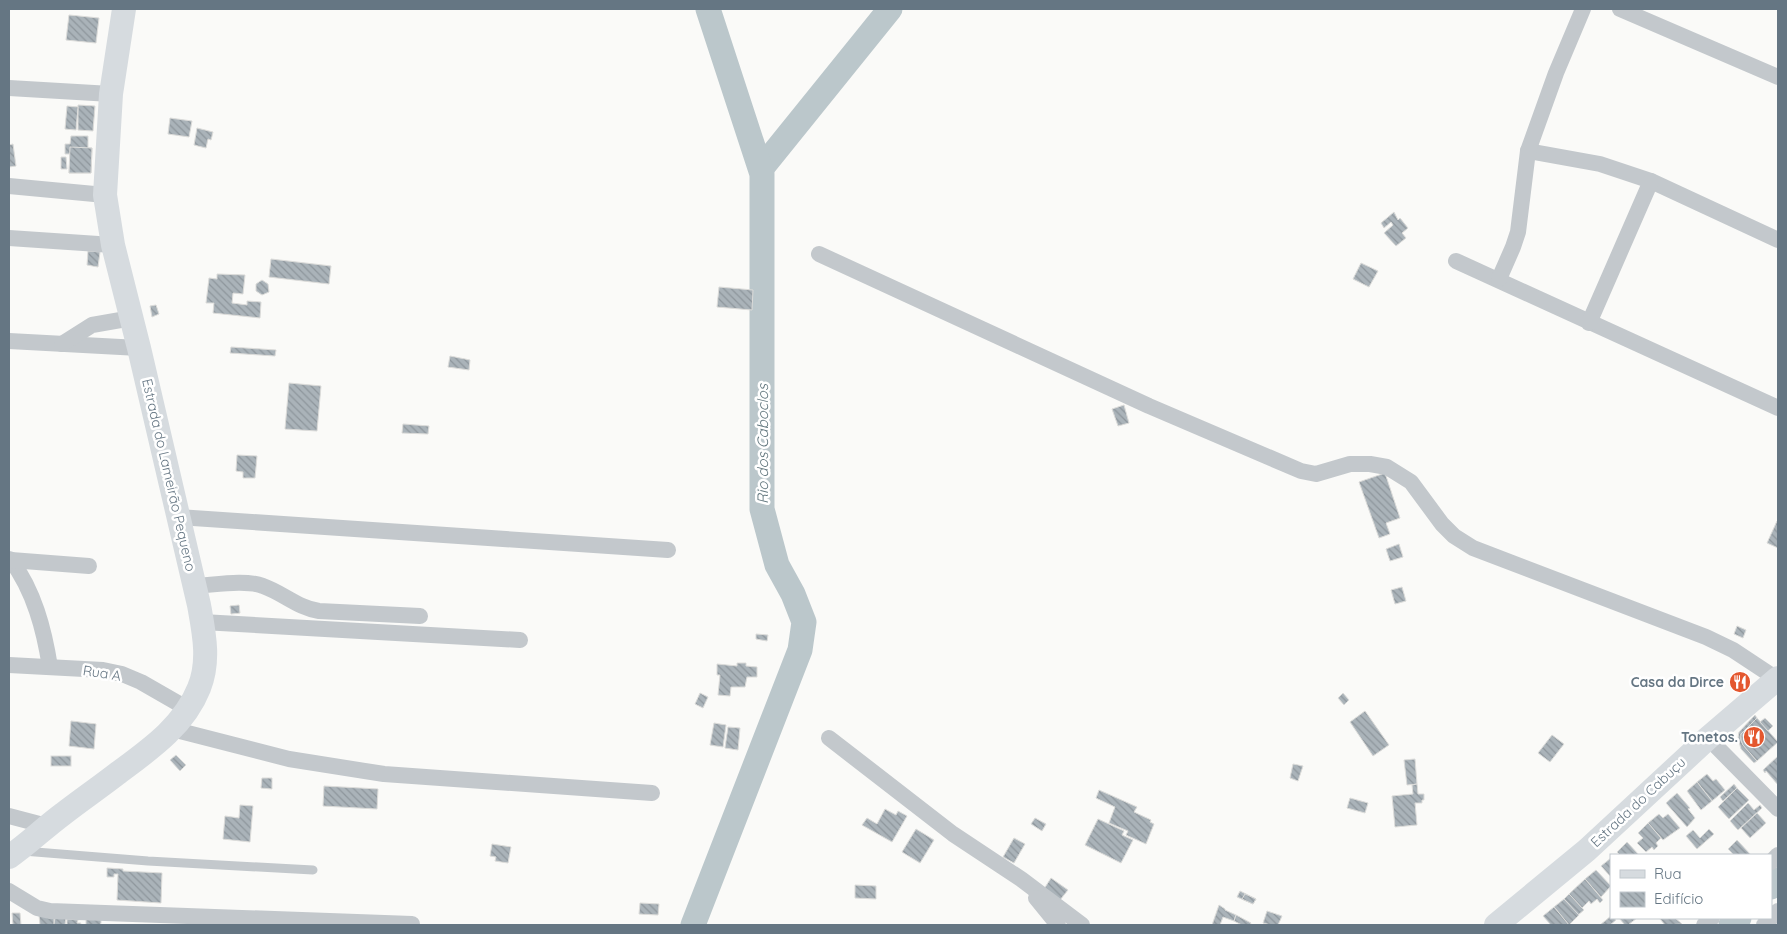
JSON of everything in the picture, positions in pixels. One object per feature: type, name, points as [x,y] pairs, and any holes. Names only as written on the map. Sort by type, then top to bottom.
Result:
[{"type":"street","name":"Estrada do Lameirão Pequeno","points":[[14,853],[149,750],[172,729],[188,709],[199,688],[205,668],[205,635],[132,318],[113,245],[104,195],[111,94],[124,9]]},
{"type":"street","points":[[1498,279],[1518,232],[1528,151],[1556,72],[1583,9]]},
{"type":"street","points":[[1620,9],[1778,77]]},
{"type":"street","points":[[9,88],[111,94]]},
{"type":"street","points":[[1528,151],[1600,164],[1651,181],[1778,240]]},
{"type":"street","points":[[1589,323],[1651,181]]},
{"type":"street","points":[[9,186],[104,195]]},
{"type":"street","points":[[9,238],[113,245]]},
{"type":"street","points":[[819,254],[1149,406],[1301,471],[1316,474],[1350,464],[1370,464],[1387,467],[1412,482],[1442,524],[1454,536],[1473,548],[1706,637],[1733,650],[1778,678]]},
{"type":"street","points":[[1456,261],[1778,408]]},
{"type":"street","points":[[62,344],[92,325],[132,318]]},
{"type":"street","points":[[9,342],[139,348]]},
{"type":"street","points":[[178,516],[668,550]]},
{"type":"street","points":[[10,559],[88,566]]},
{"type":"street","points":[[10,559],[20,572],[36,608],[45,636],[50,668]]},
{"type":"street","points":[[194,586],[252,583],[265,586],[306,609],[420,616]]},
{"type":"street","points":[[202,622],[520,640]]},
{"type":"street","name":"Rua A","points":[[9,665],[103,670],[122,674],[188,709]]},
{"type":"street","name":"Estrada do Cabuçu","points":[[1496,925],[1587,850],[1708,738],[1778,678]]},
{"type":"street","points":[[172,729],[289,759],[384,774],[652,793]]},
{"type":"street","points":[[829,738],[953,834],[1021,879],[1082,925]]},
{"type":"street","points":[[1708,738],[1778,809]]},
{"type":"street","points":[[9,816],[47,826]]},
{"type":"street","points":[[1021,879],[1058,925]]},
{"type":"street","points":[[9,891],[37,908],[50,911],[412,924]]},
{"type":"lane","points":[[14,853],[314,870]]},
{"type":"building","points":[[69,15],[99,18],[96,43],[66,40]]},
{"type":"building","points":[[78,105],[95,106],[93,131],[78,130]]},
{"type":"building","points":[[67,106],[78,107],[76,130],[65,129]]},
{"type":"building","points":[[170,118],[192,121],[189,137],[168,134]]},
{"type":"building","points":[[197,128],[213,132],[211,140],[208,139],[206,148],[194,145]]},
{"type":"building","points":[[71,136],[88,136],[88,148],[92,148],[91,173],[69,173],[70,154],[65,154],[65,144],[70,144]]},
{"type":"building","points":[[13,144],[16,166],[9,167],[9,145]]},
{"type":"building","points":[[70,147],[92,148],[91,173],[69,173]]},
{"type":"building","points":[[61,157],[66,157],[67,169],[61,169]]},
{"type":"building","points":[[1394,212],[1398,220],[1400,218],[1408,228],[1402,233],[1406,238],[1396,246],[1384,233],[1393,225],[1391,222],[1384,228],[1381,223]]},
{"type":"building","points":[[88,251],[100,252],[98,267],[87,265]]},
{"type":"building","points":[[271,259],[331,266],[329,284],[269,277]]},
{"type":"building","points":[[1361,263],[1378,271],[1369,287],[1353,279]]},
{"type":"building","points":[[217,274],[245,275],[243,294],[233,293],[232,303],[247,305],[247,301],[261,302],[260,318],[213,313],[214,303],[206,303],[209,278],[217,279]]},
{"type":"building","points":[[262,280],[268,284],[269,292],[262,295],[256,291],[256,284]]},
{"type":"building","points":[[719,287],[753,290],[752,310],[717,307]]},
{"type":"building","points":[[156,305],[159,314],[152,317],[150,306]]},
{"type":"building","points":[[231,347],[276,350],[275,356],[230,353]]},
{"type":"building","points":[[450,356],[470,360],[469,370],[448,367]]},
{"type":"building","points":[[289,383],[321,386],[317,431],[285,429]]},
{"type":"building","points":[[1124,405],[1129,423],[1118,426],[1112,409]]},
{"type":"building","points":[[403,424],[429,426],[428,434],[402,433]]},
{"type":"building","points":[[237,455],[257,456],[255,478],[243,478],[243,472],[236,471]]},
{"type":"building","points":[[1385,473],[1400,518],[1386,523],[1390,534],[1379,538],[1359,482]]},
{"type":"building","points":[[1778,521],[1778,548],[1767,543]]},
{"type":"building","points":[[1399,544],[1403,557],[1390,561],[1386,549]]},
{"type":"building","points":[[1402,587],[1406,601],[1395,604],[1391,590]]},
{"type":"building","points":[[239,605],[240,613],[231,614],[230,606]]},
{"type":"building","points":[[1737,626],[1746,630],[1743,638],[1734,634]]},
{"type":"building","points":[[756,634],[768,635],[767,641],[756,639]]},
{"type":"building","points":[[737,663],[746,663],[746,666],[757,667],[757,677],[747,677],[745,687],[731,687],[730,696],[718,695],[720,675],[717,675],[717,664],[737,666]]},
{"type":"building","points":[[700,693],[708,697],[703,708],[695,704]]},
{"type":"building","points":[[1343,693],[1349,700],[1344,705],[1338,698]]},
{"type":"building","points":[[1365,711],[1389,745],[1373,756],[1350,722]]},
{"type":"building","points":[[1755,715],[1757,718],[1741,734],[1743,745],[1757,761],[1754,763],[1741,749],[1738,738],[1739,732]]},
{"type":"building","points":[[1757,718],[1778,742],[1757,761],[1743,745],[1741,734]]},
{"type":"building","points":[[1765,718],[1773,726],[1768,731],[1760,722]]},
{"type":"building","points":[[71,721],[96,724],[94,749],[69,746]]},
{"type":"building","points":[[714,723],[726,725],[723,747],[710,745]]},
{"type":"building","points":[[728,727],[740,728],[738,750],[725,748]]},
{"type":"building","points":[[1552,735],[1564,744],[1550,762],[1538,753]]},
{"type":"building","points":[[176,755],[186,765],[180,771],[170,760]]},
{"type":"building","points":[[51,756],[71,756],[71,766],[51,766]]},
{"type":"building","points":[[1778,756],[1778,785],[1763,770]]},
{"type":"building","points":[[1415,759],[1417,784],[1407,785],[1404,760]]},
{"type":"building","points":[[1293,764],[1303,766],[1298,781],[1290,778]]},
{"type":"building","points":[[1707,774],[1713,781],[1716,779],[1725,790],[1712,801],[1697,782]]},
{"type":"building","points":[[262,778],[272,778],[272,789],[261,788]]},
{"type":"building","points":[[1697,782],[1712,801],[1701,810],[1687,791]]},
{"type":"building","points":[[1417,784],[1418,794],[1424,794],[1424,800],[1422,800],[1422,803],[1415,803],[1417,825],[1395,827],[1392,796],[1413,794],[1412,785]]},
{"type":"building","points":[[1734,784],[1737,788],[1723,801],[1720,797]]},
{"type":"building","points":[[324,786],[378,789],[377,809],[323,806]]},
{"type":"building","points":[[1737,788],[1749,800],[1729,819],[1718,807]]},
{"type":"building","points":[[1099,790],[1137,807],[1134,812],[1151,820],[1150,822],[1154,824],[1146,844],[1126,835],[1128,831],[1109,823],[1115,807],[1096,798]]},
{"type":"building","points":[[1677,793],[1690,808],[1688,809],[1695,818],[1687,827],[1666,803]]},
{"type":"building","points":[[1350,798],[1368,803],[1365,813],[1347,808]]},
{"type":"building","points":[[1748,803],[1754,810],[1760,805],[1762,808],[1738,830],[1730,821]]},
{"type":"building","points":[[240,805],[253,806],[250,842],[223,839],[225,816],[239,818]]},
{"type":"building","points":[[885,809],[896,815],[898,811],[907,816],[892,842],[862,825],[867,818],[877,824]]},
{"type":"building","points":[[1757,813],[1766,823],[1750,838],[1741,828]]},
{"type":"building","points":[[1659,814],[1663,818],[1668,814],[1680,828],[1663,840],[1648,823]]},
{"type":"building","points":[[1035,818],[1046,824],[1042,831],[1031,824]]},
{"type":"building","points":[[1098,819],[1124,831],[1122,835],[1133,840],[1121,863],[1085,845]]},
{"type":"building","points":[[1648,823],[1661,838],[1656,843],[1658,846],[1654,850],[1652,847],[1646,852],[1637,843],[1643,838],[1638,833]]},
{"type":"building","points":[[916,829],[934,840],[920,863],[902,852]]},
{"type":"building","points":[[1709,829],[1714,834],[1697,849],[1686,836],[1693,830],[1700,838]]},
{"type":"building","points":[[1014,838],[1025,844],[1014,863],[1003,857]]},
{"type":"building","points":[[1737,840],[1750,854],[1733,854],[1728,849]]},
{"type":"building","points":[[1627,842],[1638,854],[1619,854],[1617,852]]},
{"type":"building","points":[[492,844],[511,847],[508,863],[495,861],[496,857],[490,856]]},
{"type":"building","points":[[1610,859],[1610,876],[1601,866]]},
{"type":"building","points":[[107,868],[123,869],[123,871],[162,873],[161,903],[117,900],[118,874],[114,874],[114,877],[107,877]]},
{"type":"building","points":[[1596,870],[1610,887],[1601,897],[1585,879]]},
{"type":"building","points":[[1051,878],[1068,890],[1060,900],[1044,889]]},
{"type":"building","points":[[1585,879],[1603,900],[1600,903],[1597,899],[1591,904],[1589,901],[1582,908],[1569,894]]},
{"type":"building","points":[[855,885],[876,886],[876,899],[855,898]]},
{"type":"building","points":[[1240,891],[1256,899],[1253,904],[1237,897]]},
{"type":"building","points":[[1245,894],[1256,899],[1253,904],[1242,899]]},
{"type":"building","points":[[1569,894],[1584,910],[1578,915],[1564,899]]},
{"type":"building","points":[[1564,899],[1579,915],[1569,925],[1554,907]]},
{"type":"building","points":[[640,903],[659,904],[658,915],[639,914]]},
{"type":"building","points":[[1219,905],[1236,915],[1234,921],[1223,917],[1220,925],[1212,925]]},
{"type":"building","points":[[1554,907],[1569,925],[1551,925],[1543,916]]},
{"type":"building","points":[[1267,911],[1282,916],[1278,925],[1263,923]]},
{"type":"building","points":[[12,913],[20,913],[21,925],[13,925]]},
{"type":"building","points":[[39,915],[54,915],[54,925],[40,925]]},
{"type":"building","points":[[1236,915],[1251,923],[1250,925],[1242,925],[1234,921]]},
{"type":"building","points":[[55,917],[66,917],[65,925],[54,925]]},
{"type":"building","points":[[86,917],[101,918],[101,923],[100,925],[86,925]]},
{"type":"building","points":[[1610,917],[1610,919],[1616,920],[1610,925],[1600,925]]},
{"type":"building","points":[[67,919],[78,920],[77,923],[81,923],[80,925],[67,925]]},
{"type":"building","points":[[1620,919],[1636,919],[1628,925],[1625,925]]},
{"type":"building","points":[[1660,919],[1676,919],[1682,924],[1665,925]]},
{"type":"waterway","name":"Rio dos Caboclos","points":[[693,925],[800,650],[804,622],[793,594],[777,565],[762,509],[762,174],[708,9]]},
{"type":"waterway","name":"Rio dos Caboclos","points":[[761,169],[890,9]]},
{"type":"waterway","points":[[1772,886],[1778,880]]},
{"type":"waterway","points":[[1731,925],[1738,919]]},
{"type":"place","name":"Casa da Dirce","points":[[1740,682]]},
{"type":"place","name":"Tonetos.","points":[[1754,737]]}]
